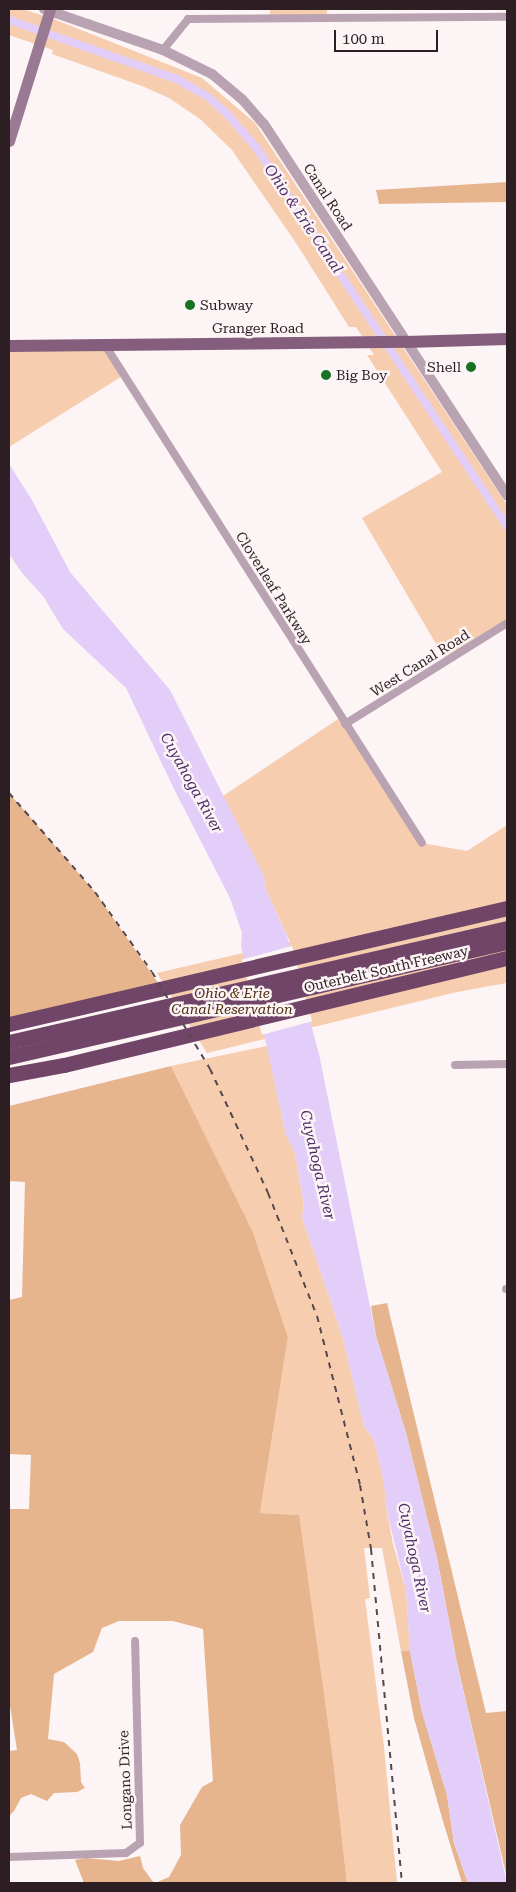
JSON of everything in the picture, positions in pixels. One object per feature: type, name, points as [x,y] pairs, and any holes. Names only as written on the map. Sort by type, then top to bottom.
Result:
[{"type":"highway","points":[[9,1024],[507,908]]},
{"type":"highway","points":[[9,1042],[507,928]]},
{"type":"highway","points":[[9,1057],[507,942]]},
{"type":"highway","name":"Outerbelt South Freeway","points":[[9,1075],[64,1065],[507,958]]},
{"type":"highway","points":[[9,1082],[64,1065]]},
{"type":"main road","points":[[9,141],[48,11]]},
{"type":"main road","name":"Granger Road","points":[[9,346],[507,339]]},
{"type":"street","name":"Canal Road","points":[[48,11],[163,50],[212,74],[242,99],[264,124],[400,342],[507,496]]},
{"type":"street","points":[[163,50],[188,19],[507,17]]},
{"type":"street","name":"Cloverleaf Parkway","points":[[106,345],[422,843]]},
{"type":"street","name":"West Canal Road","points":[[345,724],[507,623]]},
{"type":"street","points":[[455,1065],[507,1064]]},
{"type":"street","name":"Longano Drive","points":[[9,1856],[126,1854],[140,1843],[135,1641]]},
{"type":"green space","points":[[9,9],[22,9],[51,18],[202,78],[255,123],[507,505],[507,623],[446,661],[362,518],[442,472],[367,355],[374,355],[356,327],[349,327],[296,243],[232,150],[200,119],[169,98],[142,86],[52,54],[53,50],[9,35]]},
{"type":"green space","points":[[270,9],[327,9],[327,19],[270,19]]},
{"type":"green space","points":[[105,345],[124,375],[9,447],[9,346]]},
{"type":"green space","name":"Ohio & Erie Canal Reservation","points":[[341,717],[422,843],[467,851],[507,825],[507,983],[457,992],[207,1053],[157,973],[290,942],[266,890],[264,876],[223,796]]},
{"type":"green space","points":[[267,1046],[286,1135],[295,1153],[304,1205],[302,1217],[342,1335],[364,1426],[374,1440],[384,1483],[393,1544],[406,1590],[410,1651],[401,1651],[382,1548],[364,1548],[370,1598],[365,1599],[384,1747],[397,1883],[347,1883],[333,1759],[298,1515],[260,1513],[288,1337],[253,1232],[171,1066]]},
{"type":"shaded area","points":[[507,182],[507,202],[379,204],[376,190]]},
{"type":"shaded area","points":[[9,793],[95,892],[163,990],[9,1023]]},
{"type":"shaded area","points":[[171,1066],[253,1232],[288,1337],[260,1513],[299,1515],[333,1759],[347,1883],[155,1883],[169,1877],[181,1855],[180,1825],[202,1787],[213,1781],[203,1629],[173,1621],[119,1621],[102,1628],[93,1652],[54,1674],[48,1739],[64,1742],[77,1754],[80,1763],[81,1782],[85,1788],[77,1792],[54,1793],[47,1801],[31,1794],[21,1798],[9,1816],[9,1751],[17,1750],[9,1699],[9,1509],[29,1509],[31,1455],[9,1454],[9,1300],[22,1297],[25,1182],[9,1181],[9,1106]]},
{"type":"shaded area","points":[[387,1303],[486,1713],[507,1711],[507,1878],[457,1663],[437,1558],[406,1433],[376,1336],[371,1306]]},
{"type":"shaded area","points":[[401,1651],[410,1651],[422,1712],[447,1795],[454,1843],[468,1883],[462,1883],[442,1818],[414,1718]]},
{"type":"shaded area","points":[[140,1856],[143,1868],[154,1883],[84,1883],[75,1860],[86,1858],[119,1861]]},
{"type":"water","name":"Cuyahoga River","points":[[9,464],[32,500],[70,572],[170,690],[264,876],[266,890],[287,936],[319,1054],[376,1336],[406,1433],[437,1558],[457,1663],[507,1883],[468,1883],[454,1843],[447,1795],[422,1712],[410,1651],[406,1590],[387,1512],[384,1483],[374,1440],[364,1426],[342,1335],[302,1217],[304,1205],[295,1153],[286,1135],[257,1002],[241,947],[242,933],[230,898],[174,789],[126,688],[63,629],[43,596],[22,573],[9,554]]},
{"type":"pier","points":[[292,946],[312,1021],[262,1035],[242,959]]},
{"type":"waterway","name":"Ohio & Erie Canal","points":[[9,20],[177,79],[207,96],[227,114],[256,147],[507,526]]},
{"type":"railway","points":[[9,793],[95,892],[152,972],[210,1069],[268,1193],[317,1316],[360,1485],[371,1549],[402,1883]]},
{"type":"place","name":"Subway","points":[[190,305]]},
{"type":"place","name":"Shell","points":[[471,367]]},
{"type":"place","name":"Big Boy","points":[[326,375]]}]
